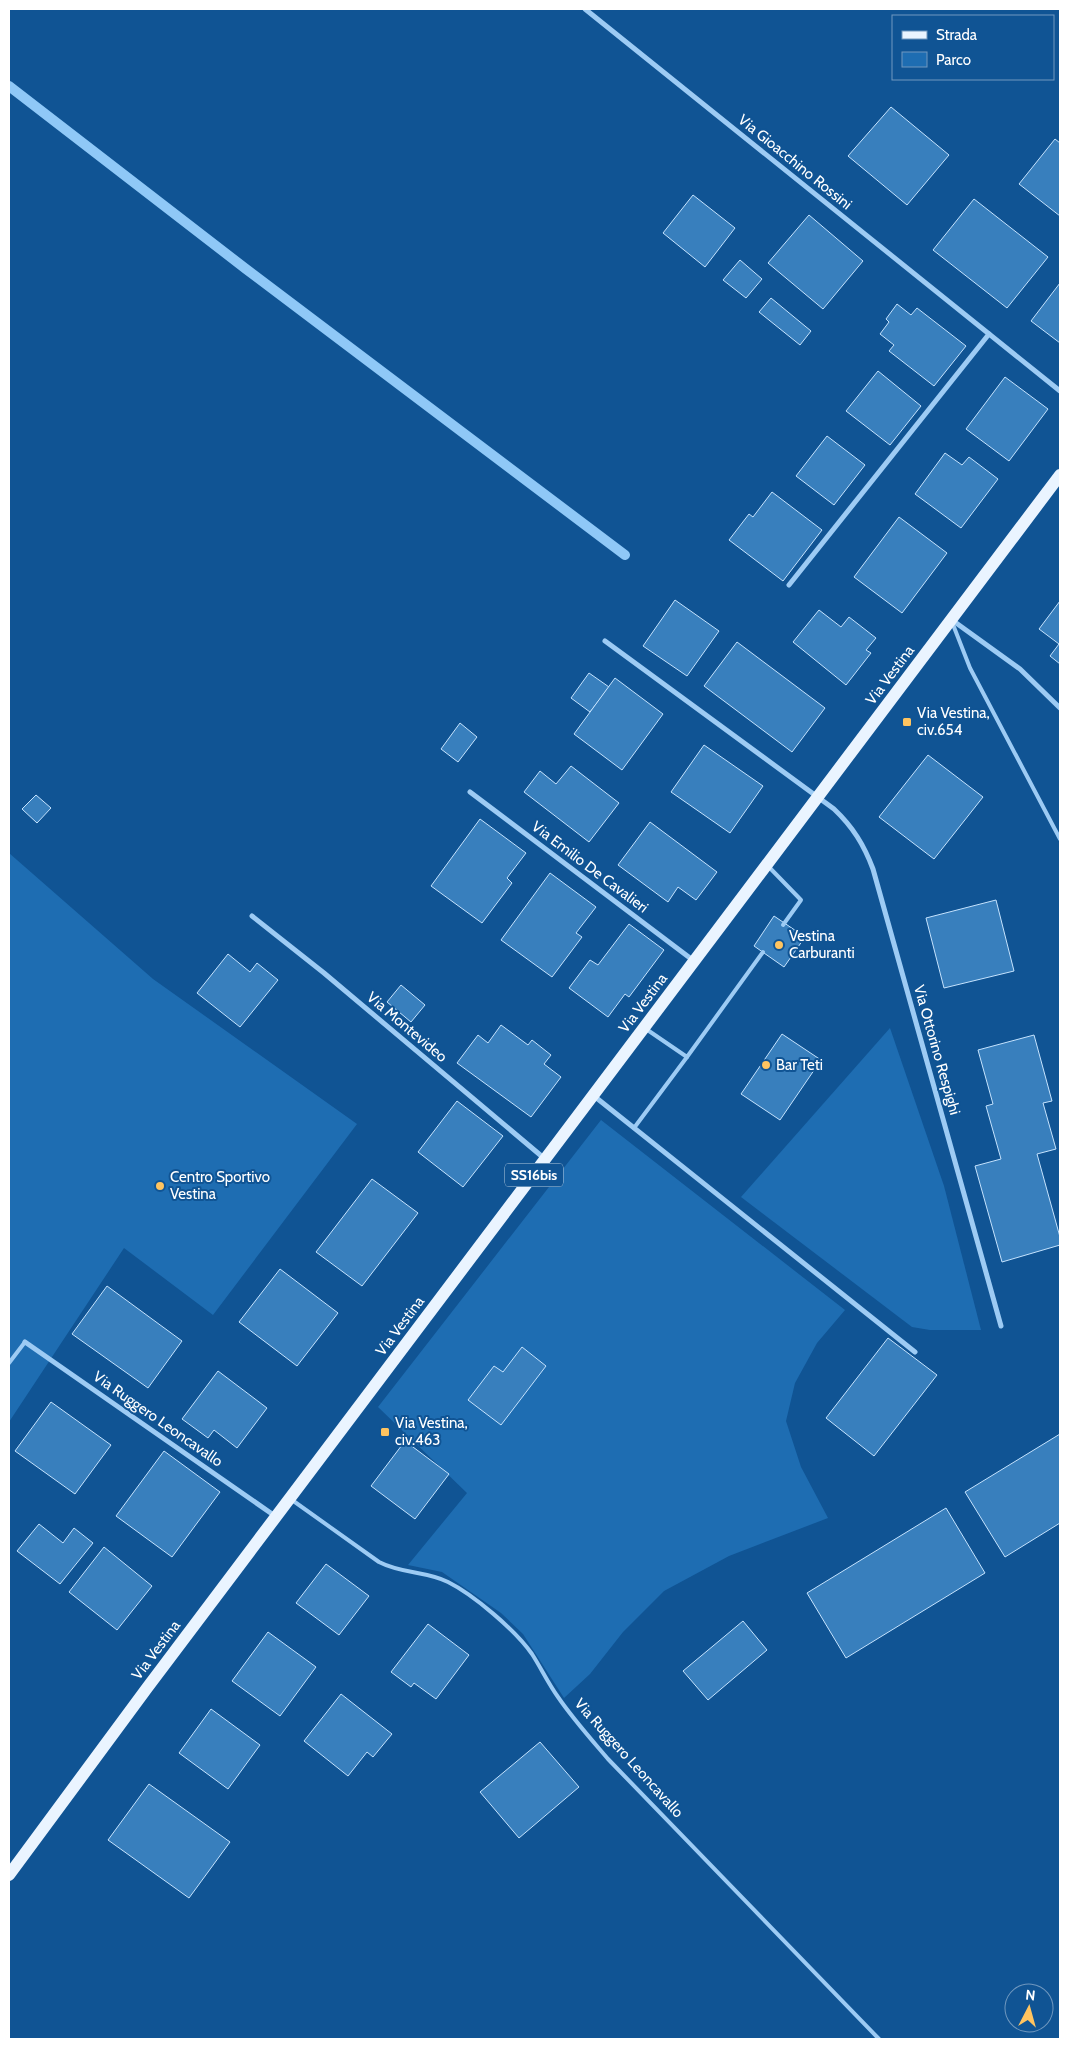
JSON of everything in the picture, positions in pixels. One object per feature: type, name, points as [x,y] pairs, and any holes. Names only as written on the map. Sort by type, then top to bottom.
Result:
[{"type":"main road","name":"Via Vestina","points":[[9,1876],[276,1516],[1060,475]]},
{"type":"street","name":"Via Gioacchino Rossini","points":[[585,9],[1060,391]]},
{"type":"street","points":[[789,585],[990,334]]},
{"type":"street","points":[[951,620],[1020,669],[1060,708]]},
{"type":"street","points":[[605,641],[818,798]]},
{"type":"street","name":"Via Emilio De Cavalieri","points":[[470,792],[695,962]]},
{"type":"street","name":"Via Ottorino Respighi","points":[[818,798],[849,824],[862,844],[873,869],[1001,1326]]},
{"type":"street","name":"Via Montevideo","points":[[252,916],[324,973],[545,1159]]},
{"type":"street","points":[[593,1096],[915,1352]]},
{"type":"street","name":"Via Ruggero Leoncavallo","points":[[25,1342],[276,1516]]},
{"type":"lane","points":[[951,620],[970,668],[1060,839]]},
{"type":"lane","points":[[768,865],[801,900],[783,925]]},
{"type":"lane","points":[[634,1128],[763,952]]},
{"type":"lane","points":[[644,1028],[687,1057]]},
{"type":"lane","points":[[9,1363],[25,1342]]},
{"type":"lane","name":"Via Ruggero Leoncavallo","points":[[290,1498],[379,1562],[390,1568],[437,1577],[449,1583],[506,1626],[532,1654],[557,1696],[608,1759],[878,2039]]},
{"type":"green space","name":"Centro Sportivo Vestina","points":[[9,853],[153,979],[357,1124],[213,1315],[124,1248],[9,1422]]},
{"type":"green space","points":[[890,1028],[944,1186],[981,1330],[930,1330],[912,1327],[741,1197]]},
{"type":"green space","points":[[601,1120],[845,1310],[817,1343],[795,1383],[786,1421],[801,1467],[828,1518],[729,1556],[664,1591],[623,1632],[590,1674],[564,1698],[523,1634],[501,1613],[442,1572],[408,1565],[467,1493],[378,1407]]},
{"type":"building","points":[[891,107],[949,155],[907,205],[848,156]]},
{"type":"building","points":[[1055,139],[1060,143],[1060,216],[1019,184]]},
{"type":"building","points":[[693,195],[735,228],[705,267],[663,233]]},
{"type":"building","points":[[974,199],[1048,257],[1007,308],[933,250]]},
{"type":"building","points":[[809,215],[863,261],[823,309],[768,263]]},
{"type":"building","points":[[740,260],[762,279],[746,298],[723,280]]},
{"type":"building","points":[[1060,283],[1060,343],[1031,321]]},
{"type":"building","points":[[771,298],[811,331],[800,345],[759,312]]},
{"type":"building","points":[[897,304],[911,315],[917,308],[966,346],[934,386],[889,351],[894,345],[880,334],[889,322],[886,319]]},
{"type":"building","points":[[878,371],[921,406],[890,445],[846,411]]},
{"type":"building","points":[[1005,377],[1048,409],[1009,461],[966,429]]},
{"type":"building","points":[[827,436],[865,465],[834,505],[796,476]]},
{"type":"building","points":[[945,453],[962,465],[969,457],[998,479],[961,528],[915,494]]},
{"type":"building","points":[[772,492],[822,530],[783,581],[729,540],[749,514],[753,517]]},
{"type":"building","points":[[899,517],[947,553],[902,613],[854,577]]},
{"type":"building","points":[[675,600],[719,631],[687,676],[643,646]]},
{"type":"building","points":[[1060,601],[1060,664],[1050,656],[1059,644],[1039,629]]},
{"type":"building","points":[[819,610],[841,627],[849,617],[876,638],[866,650],[871,653],[846,685],[793,642]]},
{"type":"building","points":[[737,642],[825,708],[792,752],[704,686]]},
{"type":"building","points":[[589,673],[609,687],[590,712],[571,698]]},
{"type":"building","points":[[615,678],[663,714],[622,770],[574,734]]},
{"type":"building","points":[[460,723],[477,737],[458,762],[441,749]]},
{"type":"building","points":[[704,745],[763,786],[730,833],[671,792]]},
{"type":"building","points":[[928,755],[983,797],[934,859],[879,817]]},
{"type":"building","points":[[571,766],[619,803],[589,842],[524,792],[540,771],[556,784]]},
{"type":"building","points":[[36,795],[51,808],[37,823],[22,809]]},
{"type":"building","points":[[480,819],[526,853],[507,878],[512,883],[482,923],[431,886]]},
{"type":"building","points":[[650,822],[717,872],[696,900],[678,887],[668,902],[618,865]]},
{"type":"building","points":[[550,873],[596,907],[576,933],[582,937],[552,977],[501,940]]},
{"type":"building","points":[[996,900],[1014,971],[944,988],[926,918]]},
{"type":"building","points":[[774,916],[805,937],[784,967],[754,946]]},
{"type":"building","points":[[629,924],[664,950],[629,997],[625,994],[608,1017],[569,988],[590,960],[598,965]]},
{"type":"building","points":[[228,954],[250,972],[257,963],[278,980],[240,1027],[197,993]]},
{"type":"building","points":[[401,985],[425,1005],[411,1022],[387,1002]]},
{"type":"building","points":[[501,1025],[528,1045],[532,1040],[551,1055],[544,1064],[561,1077],[531,1117],[457,1063],[478,1035],[488,1043]]},
{"type":"building","points":[[782,1034],[821,1060],[780,1120],[741,1094]]},
{"type":"building","points":[[1034,1035],[1052,1101],[1043,1103],[1056,1149],[1037,1154],[1060,1237],[1060,1245],[1002,1262],[975,1166],[1001,1159],[986,1106],[993,1104],[978,1050]]},
{"type":"building","points":[[457,1101],[503,1136],[463,1187],[418,1152]]},
{"type":"building","points":[[372,1179],[418,1213],[362,1286],[316,1252]]},
{"type":"building","points":[[280,1269],[338,1313],[297,1366],[239,1322]]},
{"type":"building","points":[[107,1286],[182,1341],[148,1388],[72,1334]]},
{"type":"building","points":[[888,1338],[937,1375],[874,1456],[826,1418]]},
{"type":"building","points":[[522,1347],[546,1366],[501,1425],[468,1400],[494,1366],[503,1372]]},
{"type":"building","points":[[218,1371],[267,1408],[237,1448],[214,1430],[208,1438],[182,1419]]},
{"type":"building","points":[[51,1402],[111,1445],[75,1494],[15,1451]]},
{"type":"building","points":[[1060,1434],[1060,1523],[1005,1557],[965,1492]]},
{"type":"building","points":[[405,1441],[449,1474],[415,1519],[371,1486]]},
{"type":"building","points":[[164,1451],[220,1492],[172,1557],[116,1516]]},
{"type":"building","points":[[946,1508],[985,1573],[846,1658],[807,1593]]},
{"type":"building","points":[[39,1524],[63,1543],[74,1528],[93,1543],[60,1584],[17,1551]]},
{"type":"building","points":[[104,1547],[152,1586],[117,1630],[69,1592]]},
{"type":"building","points":[[326,1564],[369,1596],[339,1635],[296,1603]]},
{"type":"building","points":[[743,1621],[767,1650],[708,1700],[683,1671]]},
{"type":"building","points":[[428,1624],[469,1655],[436,1699],[414,1683],[411,1687],[391,1672]]},
{"type":"building","points":[[268,1632],[316,1667],[280,1716],[232,1681]]},
{"type":"building","points":[[341,1694],[392,1734],[373,1757],[367,1752],[348,1776],[304,1741]]},
{"type":"building","points":[[211,1709],[260,1745],[228,1789],[179,1753]]},
{"type":"building","points":[[540,1742],[579,1787],[519,1838],[480,1792]]},
{"type":"building","points":[[149,1784],[230,1842],[189,1898],[108,1840]]},
{"type":"waterway","points":[[9,86],[246,269],[625,555]]},
{"type":"place","name":"Via Vestina, civ.654","points":[[907,722]]},
{"type":"place","name":"Vestina Carburanti","points":[[779,945]]},
{"type":"place","name":"Bar Teti","points":[[766,1065]]},
{"type":"place","name":"Centro Sportivo Vestina","points":[[160,1186]]},
{"type":"place","name":"Via Vestina, civ.463","points":[[385,1432]]}]
